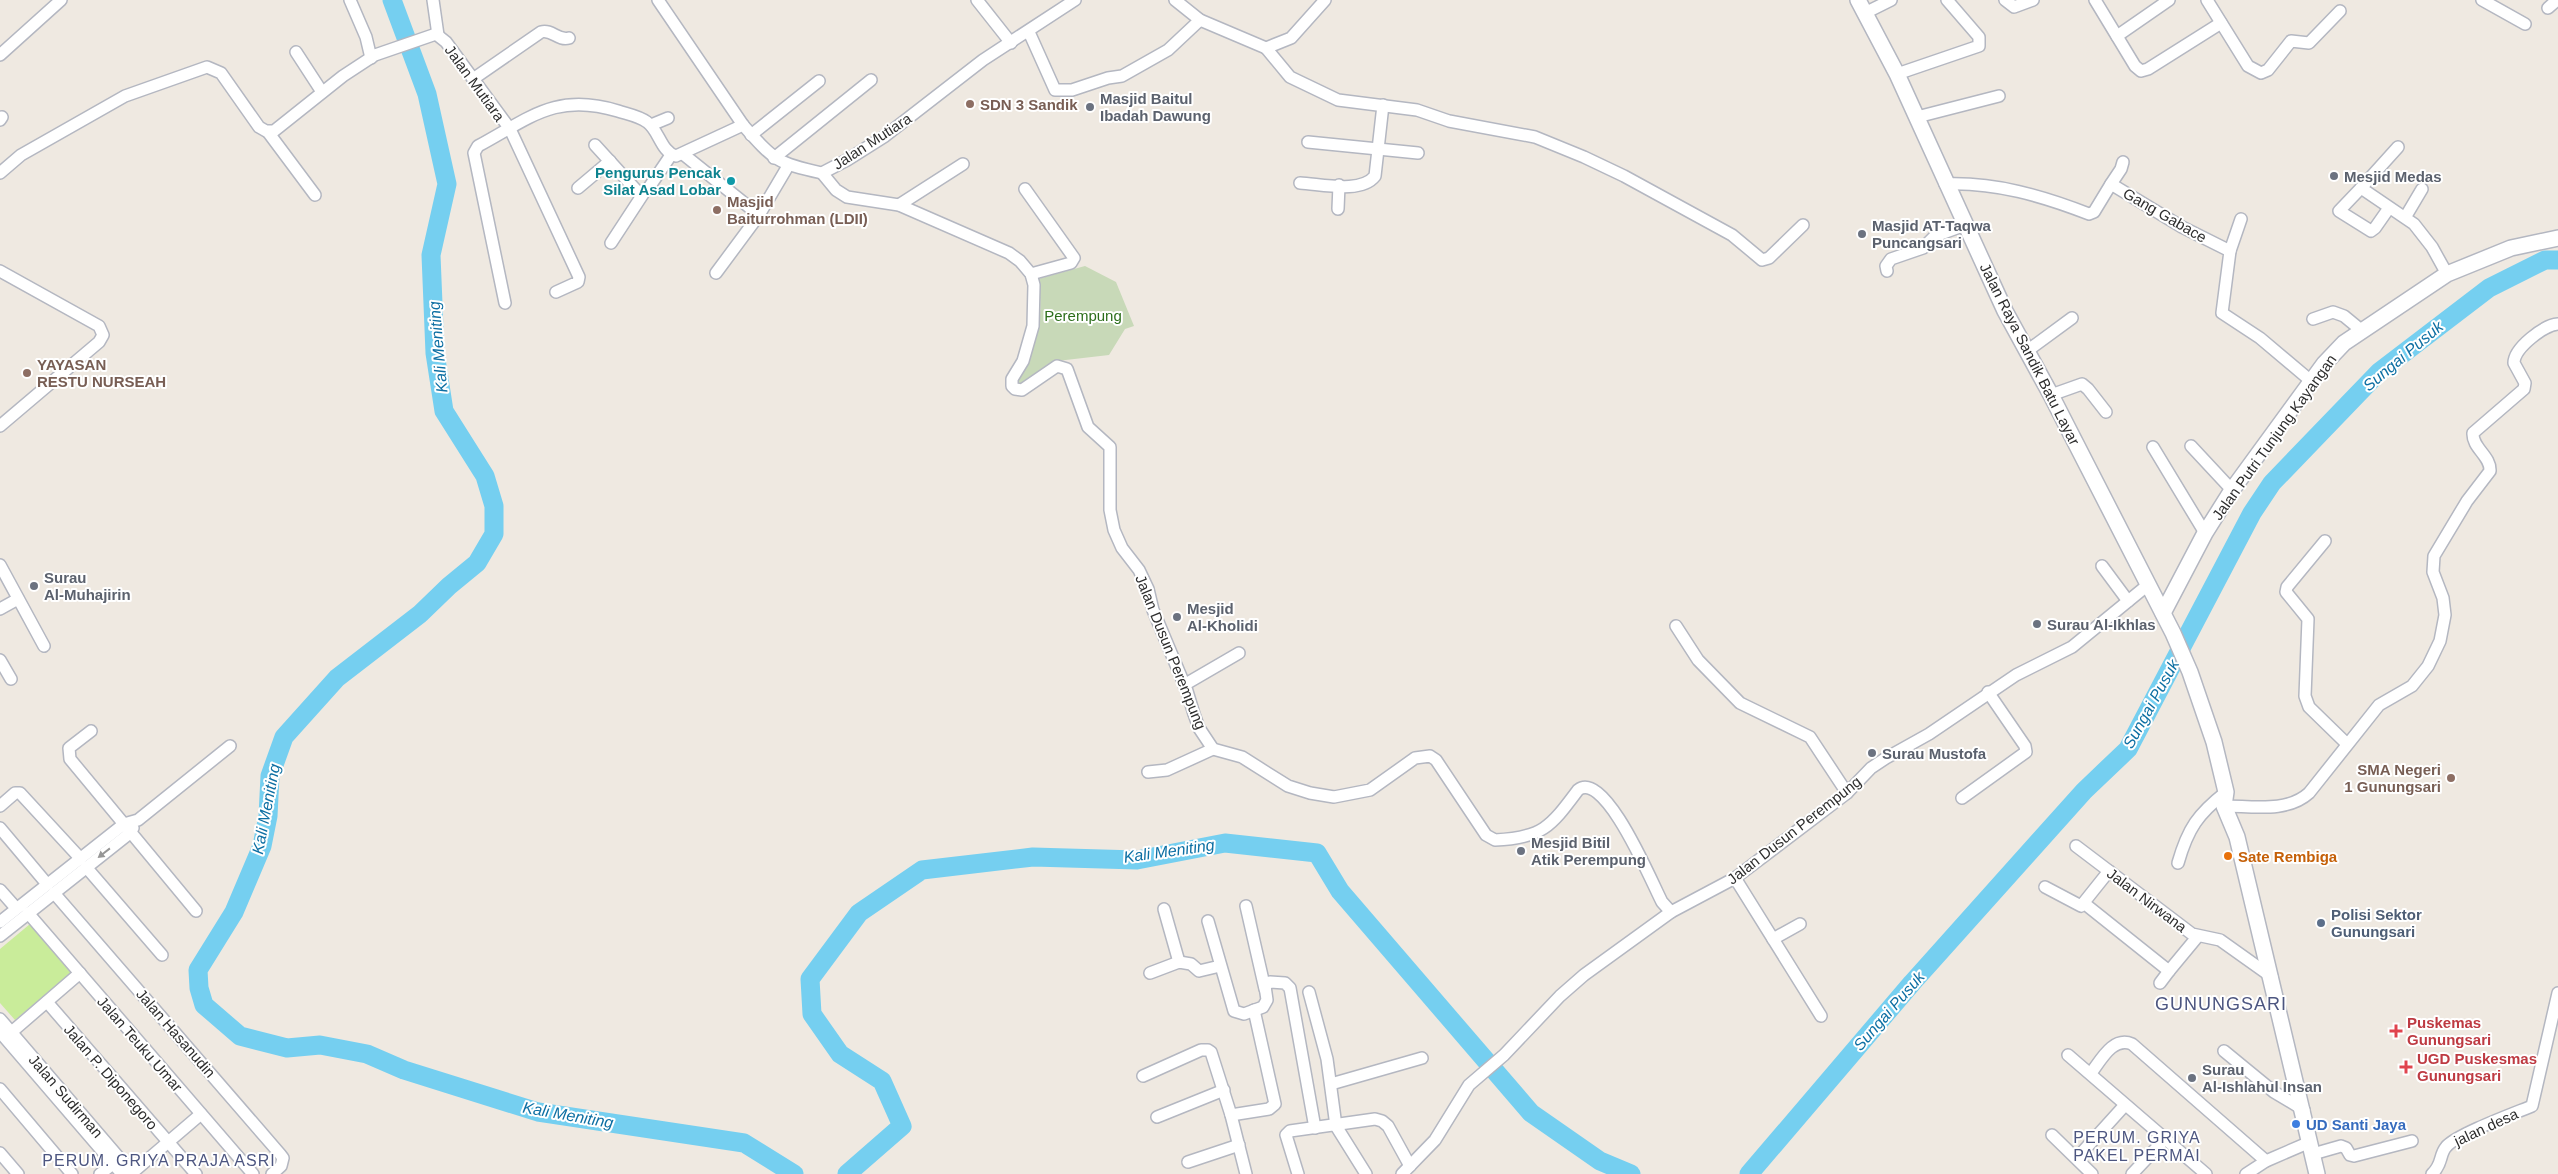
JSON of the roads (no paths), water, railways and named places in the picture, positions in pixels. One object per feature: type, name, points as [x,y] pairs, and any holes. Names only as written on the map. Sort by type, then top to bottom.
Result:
[{"type":"main road","name":"Jalan Raya Sandik Batu Layar","points":[[1862,6],[1897,74],[1945,184],[2001,303],[2149,584],[2190,672],[2214,742],[2225,799],[2237,836],[2272,977],[2304,1110],[2317,1174]]},
{"type":"main road","name":"Jalan Putri Tunjung Kayangan","points":[[2168,623],[2205,533],[2232,490],[2311,381],[2336,351],[2361,330],[2447,274],[2511,248],[2558,238]]},
{"type":"street","points":[[0,55],[61,0]]},
{"type":"street","points":[[350,0],[373,56]]},
{"type":"street","name":"Jalan Mutiara","points":[[658,0],[751,135],[774,158],[788,166],[822,173],[885,136],[983,60],[1029,32],[1072,1]]},
{"type":"street","points":[[977,0],[1011,43]]},
{"type":"street","points":[[1175,0],[1200,20],[1266,48],[1283,72],[1313,90],[1338,100],[1417,110],[1449,121],[1535,137],[1624,176],[1684,208],[1732,235],[1762,260],[1769,258],[1803,225]]},
{"type":"street","points":[[1266,48],[1290,38],[1325,0]]},
{"type":"street","points":[[1862,6],[1891,0]]},
{"type":"street","points":[[1897,74],[1979,45],[1979,37],[1947,0]]},
{"type":"street","points":[[2005,0],[2014,8],[2033,0]]},
{"type":"street","points":[[2095,0],[2136,68],[2143,71],[2224,28]]},
{"type":"street","points":[[2117,36],[2169,0]]},
{"type":"street","points":[[2207,0],[2248,66],[2262,73],[2265,72],[2291,41],[2309,42],[2340,11]]},
{"type":"street","points":[[2482,0],[2525,24]]},
{"type":"street","points":[[434,35],[437,2]]},
{"type":"street","points":[[1029,32],[1055,90],[1066,91],[1122,76],[1168,50],[1200,20]]},
{"type":"street","points":[[473,79],[541,32],[546,31],[563,40],[569,38]]},
{"type":"street","name":"Jalan Mutiara","points":[[268,132],[279,129],[322,92],[373,56],[434,35],[473,79],[510,129],[551,108],[577,103],[604,107],[640,118],[651,125]]},
{"type":"street","points":[[296,52],[322,92]]},
{"type":"street","points":[[0,173],[21,155],[125,96],[207,67],[221,74],[257,125],[268,132],[315,195]]},
{"type":"street","points":[[774,158],[871,80]]},
{"type":"street","points":[[751,135],[819,81]]},
{"type":"street","points":[[1916,118],[1999,96]]},
{"type":"street","points":[[1300,183],[1359,187],[1371,181],[1375,176],[1383,105]]},
{"type":"street","points":[[668,118],[651,125],[677,155],[759,215]]},
{"type":"street","points":[[611,243],[645,191],[677,155],[743,125]]},
{"type":"street","points":[[505,303],[474,153],[478,146],[510,129],[579,277],[578,282],[556,292]]},
{"type":"street","points":[[1308,142],[1418,153]]},
{"type":"street","points":[[595,145],[636,190],[645,191]]},
{"type":"street","points":[[2389,208],[2371,231],[2339,212],[2398,147]]},
{"type":"street","points":[[578,188],[610,161]]},
{"type":"street","points":[[2112,184],[2123,162]]},
{"type":"street","points":[[899,205],[963,164]]},
{"type":"street","points":[[716,273],[759,215],[788,166]]},
{"type":"street","points":[[822,173],[836,190],[847,197],[899,205],[1009,253],[1031,274],[1071,263],[1074,258],[1025,189]]},
{"type":"street","name":"Gang Gabace","points":[[1945,184],[1966,183],[2006,188],[2044,198],[2091,214],[2112,184],[2176,224],[2230,251]]},
{"type":"street","points":[[1338,209],[1339,186]]},
{"type":"street","points":[[2361,188],[2389,208],[2406,216],[2424,233],[2447,274]]},
{"type":"street","points":[[2406,216],[2422,189]]},
{"type":"street","points":[[2241,219],[2230,251],[2222,313],[2260,338],[2311,381]]},
{"type":"street","points":[[1887,271],[1886,266],[1890,260],[1921,249],[1935,236],[1965,226]]},
{"type":"street","points":[[0,271],[99,326],[103,335],[99,342],[0,426]]},
{"type":"street","name":"Jalan Dusun Perempung","points":[[1031,274],[1035,288],[1033,326],[1023,361],[1011,384],[1015,390],[1022,390],[1057,366],[1067,368],[1088,427],[1110,447],[1110,510],[1114,530],[1122,548],[1139,570],[1148,589],[1153,610],[1184,685],[1199,728],[1214,749]]},
{"type":"street","points":[[2313,319],[2333,312],[2344,316],[2361,330]]},
{"type":"street","points":[[2027,351],[2072,318]]},
{"type":"street","points":[[2178,863],[2184,841],[2193,824],[2206,808],[2225,799],[2291,805],[2309,793],[2379,704],[2412,686],[2428,666],[2440,641],[2445,615],[2444,598],[2433,572],[2434,556],[2467,501],[2487,477],[2490,469],[2488,462],[2473,439],[2473,432],[2524,389],[2525,383],[2514,363],[2516,353],[2544,328],[2558,324]]},
{"type":"street","points":[[2051,395],[2082,384],[2106,412]]},
{"type":"street","points":[[2191,446],[2232,490]]},
{"type":"street","points":[[2153,447],[2205,533]]},
{"type":"street","points":[[2325,541],[2287,587],[2286,592],[2308,619],[2304,688],[2306,701],[2347,744]]},
{"type":"street","points":[[0,565],[44,646]]},
{"type":"street","points":[[2102,566],[2128,601]]},
{"type":"street","name":"Jalan Dusun Perempung","points":[[1406,1170],[1435,1140],[1469,1085],[1504,1056],[1560,996],[1584,975],[1671,912],[1735,878],[1846,793],[1879,763],[1929,734],[1988,692],[2026,669],[2070,648],[2149,584]]},
{"type":"street","points":[[0,609],[18,599]]},
{"type":"street","points":[[1676,626],[1698,660],[1740,703],[1810,737],[1846,793]]},
{"type":"street","points":[[1184,685],[1239,653]]},
{"type":"street","points":[[0,660],[11,680]]},
{"type":"street","points":[[1962,798],[2026,752],[2024,744],[1988,692]]},
{"type":"street","points":[[91,731],[69,748],[68,755],[196,911]]},
{"type":"street","points":[[0,922],[16,908],[51,888],[230,746]]},
{"type":"street","points":[[1148,772],[1168,770],[1214,749],[1242,757],[1288,786],[1334,797],[1370,790],[1415,758],[1430,756],[1436,760],[1486,835],[1495,840],[1544,829],[1552,824],[1578,790],[1590,787],[1615,811],[1662,902],[1671,912]]},
{"type":"street","points":[[0,806],[15,793],[20,793],[162,955]]},
{"type":"street","points":[[0,828],[51,888]]},
{"type":"street","name":"Jalan Nirwana","points":[[2076,846],[2189,932],[2198,936],[2220,940],[2272,977]]},
{"type":"street","points":[[2045,887],[2079,906],[2085,904],[2109,871]]},
{"type":"street","points":[[1735,878],[1821,1016]]},
{"type":"street","points":[[0,936],[28,913],[51,888]]},
{"type":"street","name":"Jalan Hasanudin","points":[[51,888],[280,1154],[283,1158],[281,1166],[272,1174]]},
{"type":"street","points":[[0,890],[16,908]]},
{"type":"street","points":[[2085,904],[2169,971]]},
{"type":"street","points":[[1208,921],[1234,1012],[1244,1014],[1266,1005],[1265,989],[1246,906]]},
{"type":"street","points":[[1164,909],[1179,962]]},
{"type":"street","name":"Jalan Teuku Umar","points":[[28,913],[253,1174]]},
{"type":"street","points":[[1773,939],[1800,924]]},
{"type":"street","points":[[2160,983],[2198,936]]},
{"type":"street","points":[[1150,972],[1179,962],[1191,964],[1199,971],[1220,966]]},
{"type":"street","points":[[80,973],[4,1036],[113,1164],[129,1174],[201,1114]]},
{"type":"street","points":[[1265,989],[1270,982],[1285,983],[1290,988],[1316,1128]]},
{"type":"street","points":[[1309,992],[1327,1059],[1336,1126],[1366,1174]]},
{"type":"street","name":"jalan desa","points":[[2432,1174],[2441,1164],[2445,1147],[2488,1124],[2532,1106],[2558,993]]},
{"type":"street","name":"Jalan P. Diponegoro","points":[[47,1002],[196,1174]]},
{"type":"street","points":[[1232,1115],[1269,1110],[1275,1104],[1254,1010]]},
{"type":"street","name":"Jalan Sudirman","points":[[0,1019],[4,1036],[129,1174]]},
{"type":"street","points":[[2091,1073],[2115,1044],[2122,1042],[2132,1044],[2266,1161]]},
{"type":"street","points":[[1143,1076],[1201,1050],[1208,1050],[1213,1056],[1232,1115],[1246,1174]]},
{"type":"street","points":[[2224,1051],[2274,1092],[2304,1110]]},
{"type":"street","points":[[2068,1055],[2206,1174]]},
{"type":"street","points":[[1331,1084],[1422,1058]]},
{"type":"street","points":[[0,1090],[72,1174]]},
{"type":"street","points":[[1156,1117],[1224,1090]]},
{"type":"street","points":[[2077,1158],[2125,1104]]},
{"type":"street","points":[[1298,1174],[1287,1134],[1290,1131],[1375,1120],[1382,1121],[1406,1170]]},
{"type":"street","points":[[2052,1135],[2092,1174]]},
{"type":"street","points":[[2132,1174],[2165,1139]]},
{"type":"street","points":[[2246,1174],[2266,1161],[2311,1148],[2341,1146],[2346,1148],[2350,1155],[2354,1156],[2412,1140]]},
{"type":"street","points":[[1188,1162],[1239,1144]]},
{"type":"street","points":[[0,1153],[18,1174]]},
{"type":"street","points":[[100,1174],[113,1164]]},
{"type":"waterway","name":"Kali Meniting","points":[[392,0],[427,94],[447,184],[431,255],[435,353],[444,411],[485,476],[494,506],[494,534],[477,563],[449,586],[420,614],[337,678],[284,737],[270,776],[268,816],[262,846],[234,912],[198,970],[199,988],[204,1005],[240,1036],[287,1048],[320,1045],[367,1054],[404,1070],[538,1112],[744,1143],[794,1174]]},
{"type":"waterway","name":"Sungai Pusuk","points":[[1749,1174],[1912,983],[2084,791],[2128,749],[2252,513],[2272,483],[2379,372],[2489,288],[2545,260],[2558,260]]},
{"type":"waterway","name":"Kali Meniting","points":[[847,1174],[902,1126],[882,1081],[840,1054],[812,1014],[810,979],[859,913],[922,870],[1033,857],[1137,860],[1225,843],[1317,853],[1340,891],[1531,1113],[1600,1161],[1631,1174]]},
{"type":"place","name":"SDN 3 Sandik","points":[[970,104]]},
{"type":"place","name":"Masjid Baitul Ibadah Dawung","points":[[1090,107]]},
{"type":"place","name":"Mesjid Medas","points":[[2334,176]]},
{"type":"place","name":"Pengurus Pencak Silat Asad Lobar","points":[[731,181]]},
{"type":"place","name":"Masjid Baiturrohman (LDII)","points":[[717,210]]},
{"type":"place","name":"Masjid AT-Taqwa Puncangsari","points":[[1862,234]]},
{"type":"place","name":"YAYASAN RESTU NURSEAH","points":[[27,373]]},
{"type":"place","name":"Surau Al-Muhajirin","points":[[34,586]]},
{"type":"place","name":"Mesjid Al-Kholidi","points":[[1177,617]]},
{"type":"place","name":"Surau Al-Ikhlas","points":[[2037,624]]},
{"type":"place","name":"Surau Mustofa","points":[[1872,753]]},
{"type":"place","name":"SMA Negeri 1 Gunungsari","points":[[2451,778]]},
{"type":"place","name":"Mesjid Bitil Atik Perempung","points":[[1521,851]]},
{"type":"place","name":"Sate Rembiga","points":[[2228,856]]},
{"type":"place","name":"Polisi Sektor Gunungsari","points":[[2321,923]]},
{"type":"place","name":"Puskemas Gunungsari","points":[[2396,1031]]},
{"type":"place","name":"UGD Puskesmas Gunungsari","points":[[2406,1067]]},
{"type":"place","name":"Surau Al-Ishlahul Insan","points":[[2192,1078]]},
{"type":"place","name":"UD Santi Jaya","points":[[2296,1124]]},
{"type":"district","name":"GUNUNGSARI","points":[[2221,1004]]},
{"type":"district","name":"PERUM. GRIYA PAKEL PERMAI","points":[[2137,1146]]},
{"type":"district","name":"PERUM. GRIYA PRAJA ASRI","points":[[159,1160]]},
{"type":"park label","name":"Perempung","points":[[1083,315]]}]
